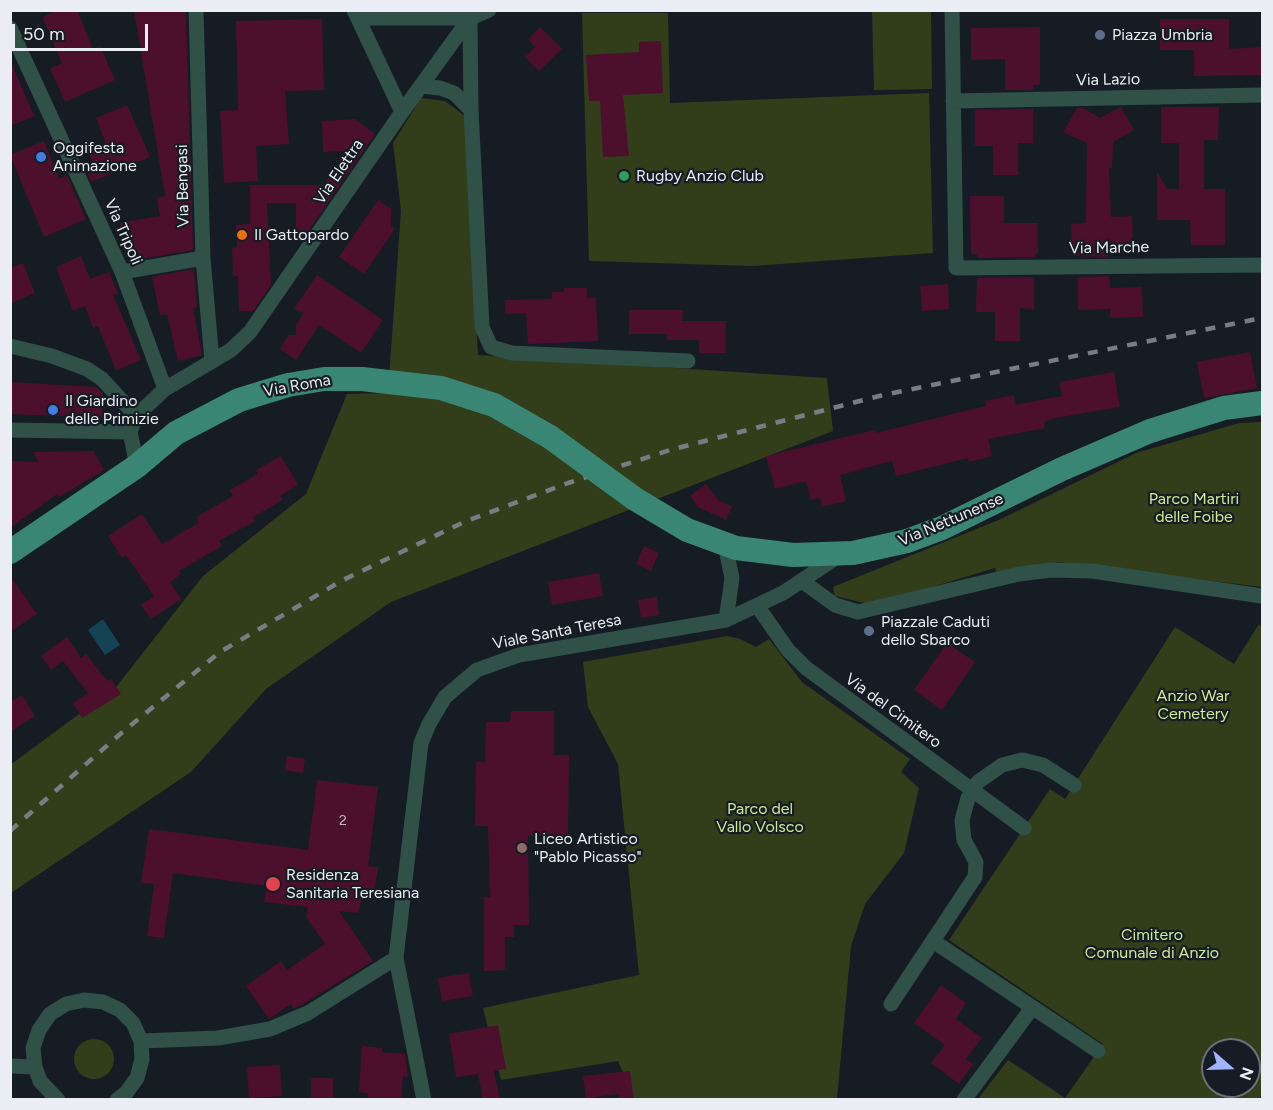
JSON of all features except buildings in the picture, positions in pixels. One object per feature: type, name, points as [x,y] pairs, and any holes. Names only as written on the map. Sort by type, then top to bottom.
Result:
[{"type":"main road","name":"Via Roma","points":[[10,552],[137,466],[176,433],[239,399],[288,385],[324,379],[402,381],[441,388],[494,405],[550,437],[635,500]]},
{"type":"main road","name":"Via Nettunense","points":[[635,500],[687,530],[725,545],[779,554],[840,555],[896,544],[936,530],[1062,469],[1178,421],[1224,408],[1263,403]]},
{"type":"street","name":"Via Bengasi","points":[[196,10],[203,258],[212,360]]},
{"type":"street","points":[[402,112],[356,14],[470,18],[489,10]]},
{"type":"street","points":[[952,10],[953,101]]},
{"type":"street","points":[[470,18],[471,110],[482,327],[491,347],[512,353],[688,361]]},
{"type":"street","name":"Via Elettra","points":[[212,360],[244,339],[470,18]]},
{"type":"street","name":"Via Tripoli","points":[[11,30],[122,272],[165,389]]},
{"type":"street","points":[[421,86],[440,88],[453,93],[471,110]]},
{"type":"street","name":"Via Lazio","points":[[953,101],[1263,95]]},
{"type":"street","name":"Via Marche","points":[[953,101],[956,268],[1263,265]]},
{"type":"street","points":[[122,272],[203,258]]},
{"type":"street","points":[[10,346],[52,356],[87,369],[102,379],[136,416]]},
{"type":"street","points":[[137,466],[130,432],[136,416],[165,389],[212,360]]},
{"type":"street","points":[[10,430],[130,432]]},
{"type":"street","points":[[725,545],[732,578],[726,620]]},
{"type":"street","name":"Viale Santa Teresa","points":[[424,1100],[396,958],[419,751],[434,714],[453,689],[477,670],[503,659],[726,620],[758,607],[840,555]]},
{"type":"street","points":[[802,581],[835,605],[858,612],[1019,573],[1078,569],[1263,596]]},
{"type":"street","name":"Via del Cimitero","points":[[758,607],[788,650],[806,669],[1024,828]]},
{"type":"street","points":[[891,1004],[975,877],[976,862],[967,847],[962,827],[965,805],[972,790],[996,768],[1022,760],[1043,765],[1074,784]]},
{"type":"street","points":[[933,941],[1098,1051]]},
{"type":"street","points":[[141,1041],[218,1038],[270,1029],[308,1013],[396,958]]},
{"type":"street","points":[[58,1100],[40,1081],[35,1067],[33,1048],[39,1030],[50,1014],[66,1004],[103,1002],[120,1010],[133,1023],[141,1041],[142,1059],[137,1078],[126,1093],[117,1100]]},
{"type":"street","points":[[964,1100],[1032,1008]]},
{"type":"street","points":[[10,1066],[35,1067]]},
{"type":"green space","points":[[931,11],[932,89],[874,90],[872,12]]},
{"type":"green space","points":[[582,13],[668,13],[670,103],[929,93],[933,253],[753,266],[589,261]]},
{"type":"green space","points":[[421,98],[445,101],[465,116],[478,355],[827,378],[833,431],[391,602],[266,689],[191,772],[11,893],[10,765],[117,686],[203,576],[306,494],[347,394],[388,393],[401,211],[393,143]]},
{"type":"green space","name":"Parco Martiri delle Foibe","points":[[1262,422],[1262,587],[1058,562],[997,574],[995,568],[873,605],[835,596],[833,587],[1001,519],[1136,453],[1239,423]]},
{"type":"green space","name":"Cimitero Comunale di Anzio","points":[[1259,624],[1262,627],[1262,1099],[978,1099],[1008,1060],[1065,1098],[1103,1044],[949,940],[1050,789],[1065,799],[1175,627],[1234,664]]},
{"type":"green space","name":"Parco del Vallo Volsco","points":[[727,636],[740,639],[756,647],[769,639],[802,682],[910,759],[901,772],[919,788],[904,853],[865,904],[851,946],[837,1099],[634,1099],[618,1061],[501,1080],[483,1008],[639,975],[618,764],[588,707],[583,662]]},
{"type":"green space","points":[[94,1039],[108,1045],[114,1059],[108,1073],[94,1079],[80,1073],[74,1059],[80,1045]]},
{"type":"water","points":[[103,619],[120,645],[105,655],[88,630]]},
{"type":"railway","points":[[10,831],[119,735],[220,652],[343,580],[464,522],[568,483],[670,450],[883,395],[1262,318]]},
{"type":"place","name":"Piazza Umbria","points":[[1100,35]]},
{"type":"place","name":"Oggifesta Animazione","points":[[41,157]]},
{"type":"place","name":"Rugby Anzio Club","points":[[624,176]]},
{"type":"place","name":"Il Gattopardo","points":[[242,235]]},
{"type":"place","name":"Il Giardino delle Primizie","points":[[53,410]]},
{"type":"place","name":"Piazzale Caduti dello Sbarco","points":[[869,631]]},
{"type":"place","name":"Liceo Artistico \"Pablo Picasso\"","points":[[522,848]]},
{"type":"place","name":"Residenza Sanitaria Teresiana","points":[[273,884]]},
{"type":"park label","name":"Anzio War Cemetery","points":[[1193,705]]}]
